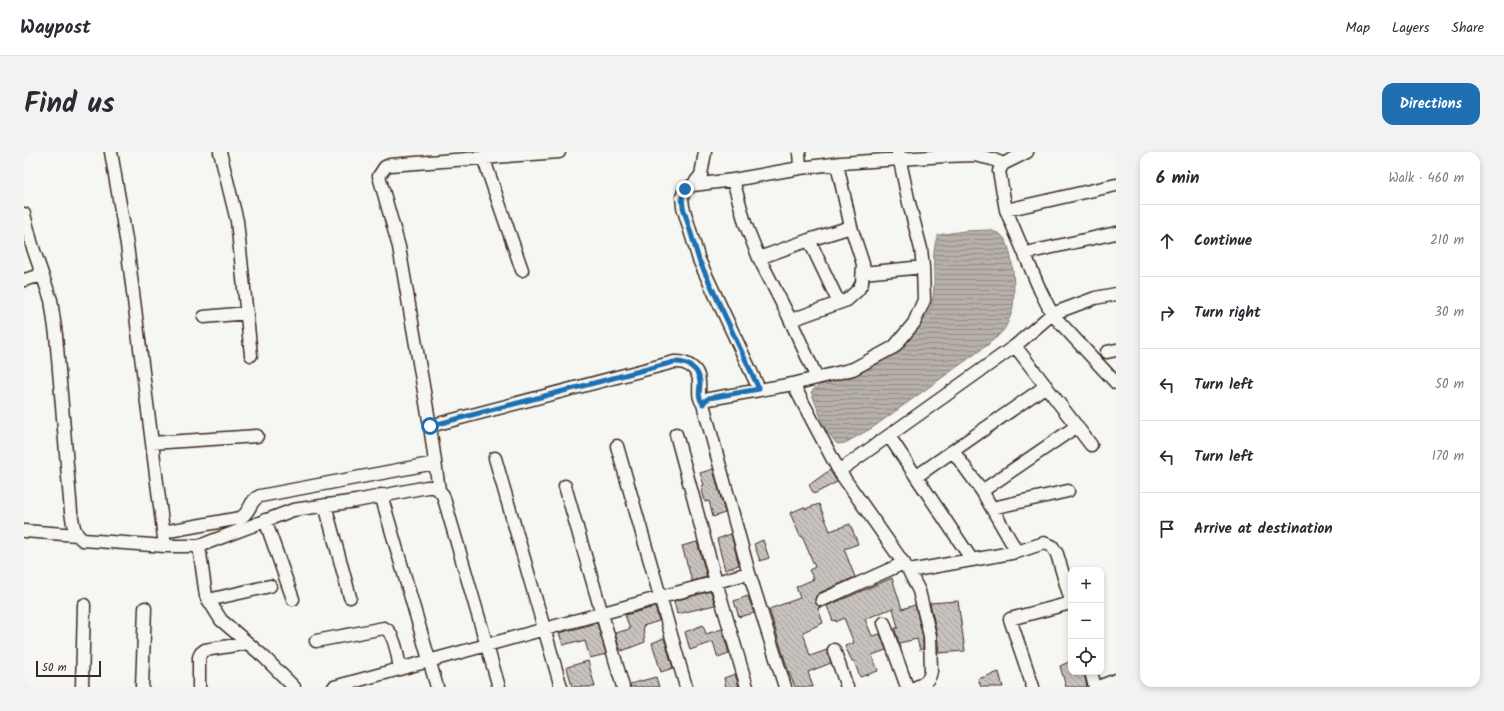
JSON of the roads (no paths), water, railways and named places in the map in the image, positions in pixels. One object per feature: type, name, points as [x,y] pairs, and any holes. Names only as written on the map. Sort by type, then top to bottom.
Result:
[{"type":"street","points":[[111,152],[127,245],[165,546]]},
{"type":"street","points":[[220,152],[238,221],[251,355]]},
{"type":"street","points":[[439,490],[430,426],[399,247],[379,176],[385,167],[390,165],[559,152]]},
{"type":"street","points":[[693,185],[701,175],[705,152]]},
{"type":"street","points":[[799,152],[800,168]]},
{"type":"street","points":[[1027,152],[1002,164],[999,172],[1006,210],[1026,253],[1040,290],[1052,314],[1116,383]]},
{"type":"street","points":[[759,389],[699,260],[687,225],[682,198],[685,189],[693,185],[733,180],[800,168],[899,156],[945,154],[974,155],[992,159],[1002,164]]},
{"type":"street","points":[[703,404],[709,398],[793,384],[853,369],[894,347],[914,324],[924,300],[923,267],[921,249],[899,156]]},
{"type":"street","points":[[483,157],[522,270]]},
{"type":"street","points":[[790,320],[847,300],[858,290],[862,283],[863,273],[860,253],[851,227],[837,164]]},
{"type":"street","points":[[733,180],[745,224],[759,258],[817,378]]},
{"type":"street","points":[[1006,210],[1116,185]]},
{"type":"street","points":[[24,214],[32,244],[51,300],[56,335],[71,512],[77,535],[82,540],[165,546],[199,546],[293,510],[356,501],[427,486],[436,487],[443,495],[499,687]]},
{"type":"street","points":[[759,258],[851,227]]},
{"type":"street","points":[[1026,253],[1116,233]]},
{"type":"street","points":[[809,240],[839,303]]},
{"type":"street","points":[[863,273],[923,267]]},
{"type":"street","points":[[24,280],[42,275]]},
{"type":"street","points":[[840,471],[1015,346],[1052,314],[1095,298],[1116,294]]},
{"type":"street","points":[[204,317],[247,313]]},
{"type":"street","points":[[1015,346],[1091,445]]},
{"type":"street","points":[[430,426],[674,362],[683,362],[694,368],[700,380],[698,393],[703,404],[749,573],[785,687]]},
{"type":"street","points":[[793,384],[840,471],[906,567],[919,591],[930,636],[931,671],[930,677],[927,681],[916,687]]},
{"type":"street","points":[[917,476],[1046,386]]},
{"type":"street","points":[[982,491],[1077,426]]},
{"type":"street","points":[[676,434],[716,582],[747,687]]},
{"type":"street","points":[[152,443],[257,436]]},
{"type":"street","points":[[889,436],[972,560]]},
{"type":"street","points":[[617,446],[686,687]]},
{"type":"street","points":[[953,451],[982,491],[1017,552]]},
{"type":"street","points":[[495,458],[561,687]]},
{"type":"street","points":[[163,532],[240,518],[248,513],[256,497],[435,464]]},
{"type":"street","points":[[565,486],[623,687]]},
{"type":"street","points":[[992,508],[1068,492]]},
{"type":"street","points":[[381,495],[437,687]]},
{"type":"street","points":[[325,506],[350,597]]},
{"type":"street","points":[[265,520],[293,599]]},
{"type":"street","points":[[24,531],[77,535]]},
{"type":"street","points":[[822,600],[906,567],[972,560],[1017,552],[1044,543],[1052,546],[1057,554],[1068,592]]},
{"type":"street","points":[[199,546],[206,596],[221,620],[264,657],[294,687]]},
{"type":"street","points":[[334,687],[376,682],[400,669],[749,573]]},
{"type":"street","points":[[208,600],[270,586]]},
{"type":"street","points":[[1033,687],[1010,619],[1068,603]]},
{"type":"street","points":[[82,687],[84,605]]},
{"type":"street","points":[[142,687],[145,608]]},
{"type":"street","points":[[884,623],[907,687]]},
{"type":"street","points":[[316,641],[384,628],[388,629],[392,635],[400,669]]},
{"type":"street","points":[[198,687],[199,657],[201,652],[205,650],[248,643]]},
{"type":"street","points":[[834,650],[847,687]]},
{"type":"street","points":[[1092,675],[1097,687],[1116,680]]}]
